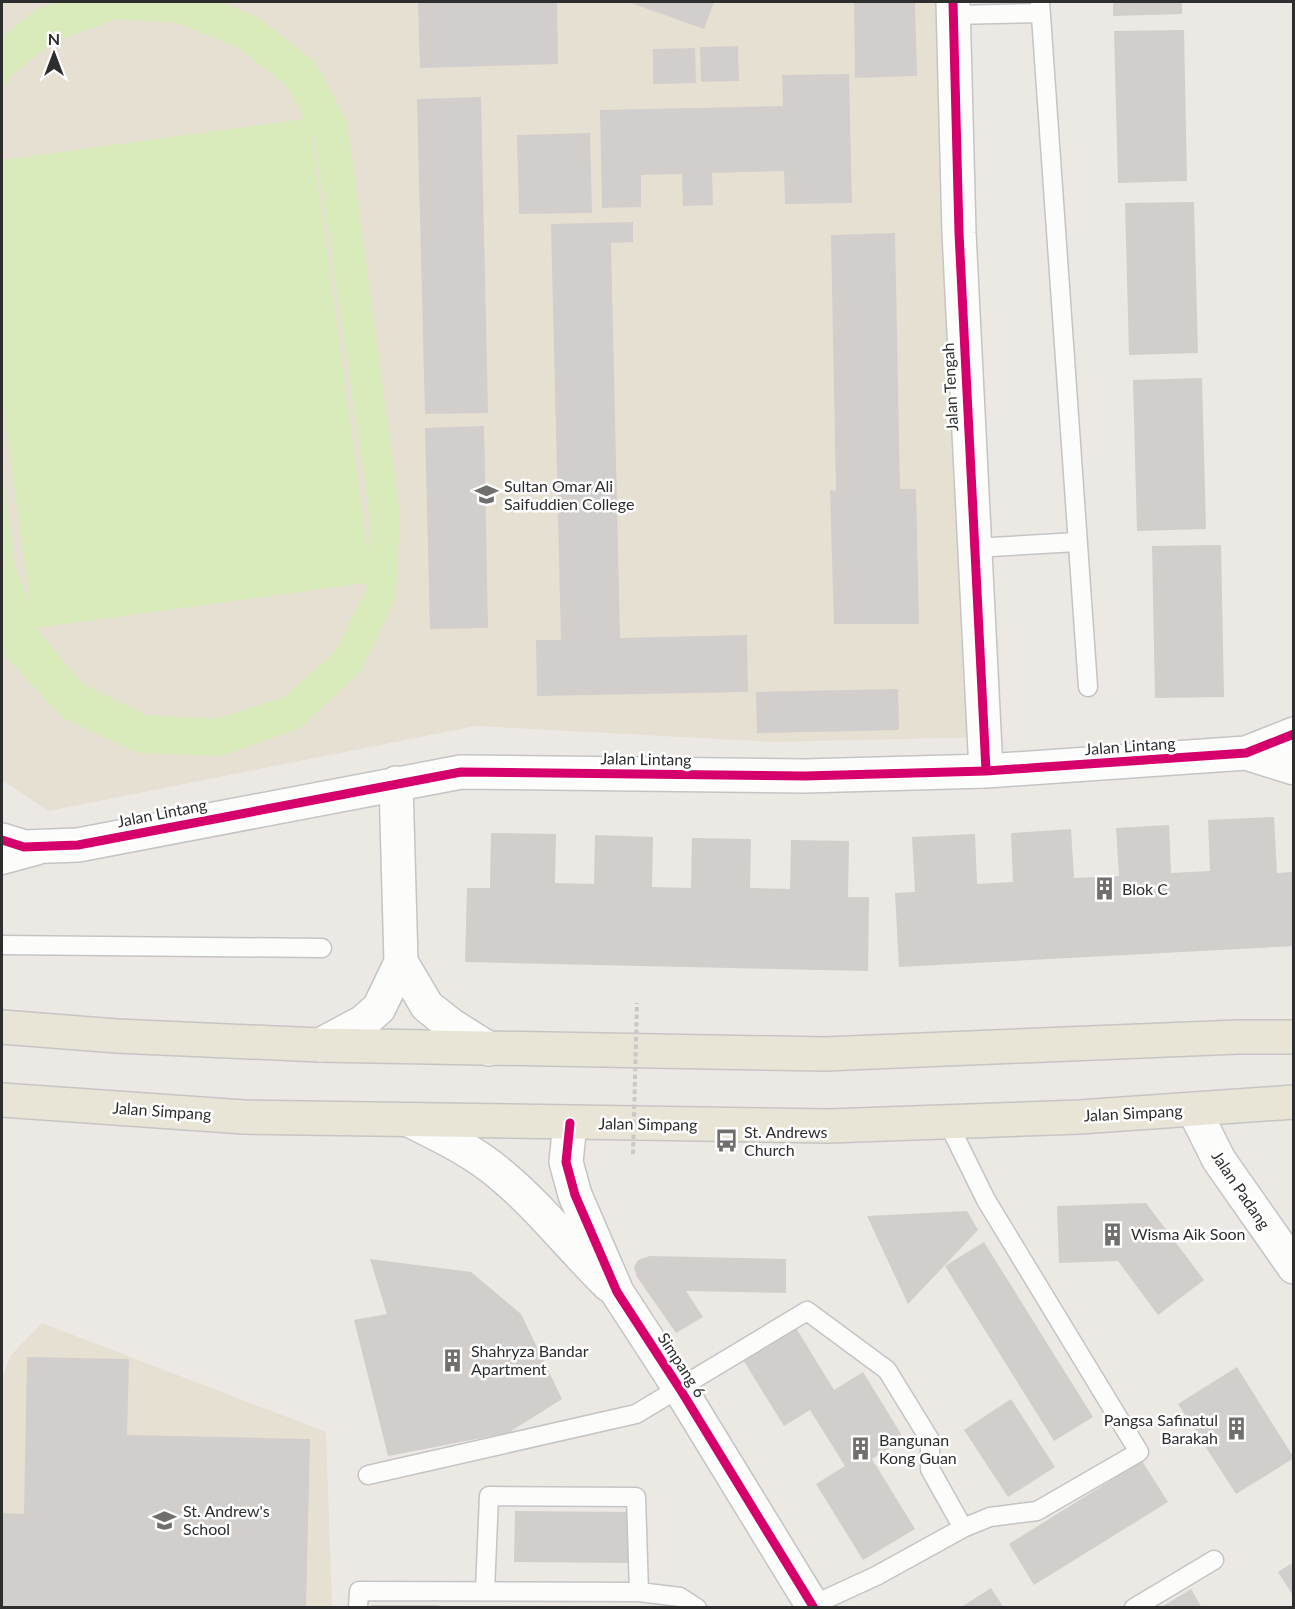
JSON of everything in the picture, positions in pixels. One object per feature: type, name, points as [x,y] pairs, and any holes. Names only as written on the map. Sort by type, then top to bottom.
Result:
[{"type":"main road","points":[[1238,1037],[1293,1022]]},
{"type":"main road","points":[[2,1027],[117,1036],[320,1046],[825,1054],[1238,1037],[1293,1037]]},
{"type":"main road","name":"Jalan Simpang","points":[[2,1100],[244,1117],[829,1126],[948,1123],[1194,1110],[1293,1102]]},
{"type":"street","name":"Jalan Tengah","points":[[953,8],[958,233],[986,771]]},
{"type":"street","name":"Jalan Lintang","points":[[2,840],[24,847],[78,845],[462,772],[805,776],[986,771],[1246,753],[1293,734]]},
{"type":"street","name":"Jalan Lintang","points":[[1246,753],[1293,768]]},
{"type":"street","points":[[320,1046],[363,1022],[379,1008],[401,962],[396,783]]},
{"type":"street","points":[[401,962],[427,1006],[451,1025],[489,1048]]},
{"type":"street","name":"Jalan Padang","points":[[1194,1110],[1219,1160],[1293,1267]]},
{"type":"street","name":"Simpang 6","points":[[409,1120],[465,1149],[498,1172],[529,1199],[578,1255],[617,1293]]},
{"type":"street","name":"Simpang 6","points":[[570,1123],[566,1162],[572,1184],[617,1293],[680,1389],[814,1606]]},
{"type":"lane","points":[[953,8],[1040,7],[1088,687]]},
{"type":"lane","points":[[973,548],[1077,542]]},
{"type":"lane","name":"Jalan Lintang","points":[[2,865],[78,845]]},
{"type":"lane","points":[[2,945],[322,948]]},
{"type":"lane","points":[[814,1606],[876,1576],[963,1528],[990,1517],[1037,1511],[1139,1452],[986,1200],[948,1123]]},
{"type":"lane","points":[[368,1475],[636,1414],[807,1311],[887,1370],[930,1440],[930,1469],[963,1528]]},
{"type":"lane","points":[[485,1592],[489,1496],[636,1497],[639,1592]]},
{"type":"lane","points":[[1134,1608],[1214,1560]]},
{"type":"lane","points":[[358,1608],[359,1591],[639,1592],[680,1597],[697,1608]]},
{"type":"path","points":[[633,1154],[637,1003]]},
{"type":"shaded area","name":"Sultan Omar Ali Saifuddien College","points":[[2,2],[939,2],[992,737],[774,742],[476,726],[48,811],[2,780]]},
{"type":"shaded area","name":"St. Andrew's School","points":[[42,1323],[326,1432],[332,1607],[2,1608],[2,1378],[11,1355]]},
{"type":"green space","points":[[57,2],[221,2],[259,18],[315,62],[347,121],[400,514],[396,597],[361,671],[300,728],[222,756],[138,753],[63,718],[6,657],[2,644],[2,470],[15,566],[30,607],[2,395],[2,160],[304,119],[286,86],[240,49],[178,23],[117,19],[53,42],[11,76],[2,90],[2,37],[35,10]],"holes":[[[311,133],[314,138],[370,520],[368,554]],[[365,583],[365,590],[335,652],[282,698],[215,719],[146,715],[83,684],[36,628]]]},
{"type":"building","points":[[418,2],[557,2],[558,64],[420,68]]},
{"type":"building","points":[[628,2],[714,2],[704,29]]},
{"type":"building","points":[[854,2],[915,2],[917,76],[855,78]]},
{"type":"building","points":[[1113,2],[1182,2],[1182,14],[1113,16]]},
{"type":"building","points":[[1184,30],[1187,181],[1118,183],[1114,31]]},
{"type":"building","points":[[738,46],[739,81],[701,82],[700,47]]},
{"type":"building","points":[[695,48],[696,83],[653,84],[653,49]]},
{"type":"building","points":[[849,74],[852,203],[785,204],[784,171],[712,173],[713,205],[683,206],[682,174],[641,175],[641,207],[602,208],[600,110],[783,106],[782,75]]},
{"type":"building","points":[[481,97],[488,413],[425,414],[417,99]]},
{"type":"building","points":[[590,133],[592,213],[519,214],[517,135]]},
{"type":"building","points":[[1194,202],[1198,353],[1129,355],[1125,203]]},
{"type":"building","points":[[633,222],[633,242],[611,243],[620,638],[747,635],[748,692],[537,696],[536,640],[561,640],[551,224]]},
{"type":"building","points":[[895,233],[900,489],[916,489],[919,624],[834,624],[830,490],[836,491],[831,235]]},
{"type":"building","points":[[1202,378],[1206,529],[1137,531],[1133,380]]},
{"type":"building","points":[[484,426],[488,628],[430,629],[425,428]]},
{"type":"building","points":[[1221,545],[1224,697],[1155,698],[1152,546]]},
{"type":"building","points":[[898,689],[899,730],[757,733],[756,692]]},
{"type":"building","name":"Blok C","points":[[1274,817],[1277,873],[1293,872],[1294,946],[899,967],[895,893],[915,892],[912,837],[975,834],[977,884],[1013,882],[1011,833],[1071,829],[1074,878],[1119,876],[1116,828],[1169,825],[1171,873],[1210,871],[1208,820]]},
{"type":"building","points":[[491,833],[556,834],[555,883],[594,884],[595,835],[653,837],[652,887],[691,888],[692,838],[751,839],[750,888],[790,889],[791,840],[849,841],[848,897],[869,897],[868,971],[465,962],[467,888],[490,888]]},
{"type":"building","name":"Wisma Aik Soon","points":[[1146,1203],[1204,1280],[1158,1315],[1118,1261],[1059,1263],[1057,1206]]},
{"type":"building","points":[[967,1211],[978,1230],[908,1304],[867,1216]]},
{"type":"building","points":[[984,1242],[1093,1417],[1054,1441],[945,1266]]},
{"type":"building","points":[[650,1256],[786,1259],[786,1293],[686,1291],[703,1317],[676,1333],[637,1277],[634,1267],[638,1260]]},
{"type":"building","name":"Shahryza Bandar Apartment","points":[[370,1259],[471,1272],[521,1314],[562,1399],[508,1433],[388,1456],[354,1320],[387,1314]]},
{"type":"building","name":"Bangunan Kong Guan","points":[[793,1323],[834,1390],[863,1372],[904,1439],[872,1459],[915,1529],[863,1560],[816,1484],[845,1466],[810,1410],[784,1426],[740,1355]]},
{"type":"building","name":"St. Andrew's School","points":[[27,1357],[129,1359],[127,1435],[310,1439],[306,1608],[2,1608],[2,1513],[24,1514]]},
{"type":"building","name":"Pangsa Safinatul Barakah","points":[[1237,1367],[1294,1458],[1236,1494],[1178,1404]]},
{"type":"building","points":[[1011,1399],[1055,1467],[1008,1497],[964,1430]]},
{"type":"building","points":[[1142,1461],[1168,1502],[1034,1585],[1009,1544]]},
{"type":"building","points":[[515,1511],[629,1512],[629,1563],[514,1562]]},
{"type":"building","points":[[1294,1562],[1294,1597],[1278,1572]]},
{"type":"building","points":[[991,1588],[1004,1608],[960,1608]]},
{"type":"building","points":[[1191,1589],[1202,1608],[1160,1608]]},
{"type":"building","points":[[371,1605],[439,1605],[439,1608],[371,1608]]},
{"type":"cycle path","points":[[953,2],[959,233],[986,771]]},
{"type":"cycle path","points":[[2,840],[24,847],[78,845],[461,772],[805,776],[986,771],[1246,753],[1294,734]]},
{"type":"cycle path","points":[[570,1123],[566,1162],[575,1195],[617,1292],[680,1389],[814,1608]]},
{"type":"place","name":"Sultan Omar Ali Saifuddien College","points":[[486,495]]},
{"type":"place","name":"Blok C","points":[[1104,889]]},
{"type":"place","name":"St. Andrews Church","points":[[726,1141]]},
{"type":"place","name":"Wisma Aik Soon","points":[[1113,1234]]},
{"type":"place","name":"Shahryza Bandar Apartment","points":[[453,1360]]},
{"type":"place","name":"Pangsa Safinatul Barakah","points":[[1236,1429]]},
{"type":"place","name":"Bangunan Kong Guan","points":[[861,1449]]},
{"type":"place","name":"St. Andrew's School","points":[[165,1520]]}]
